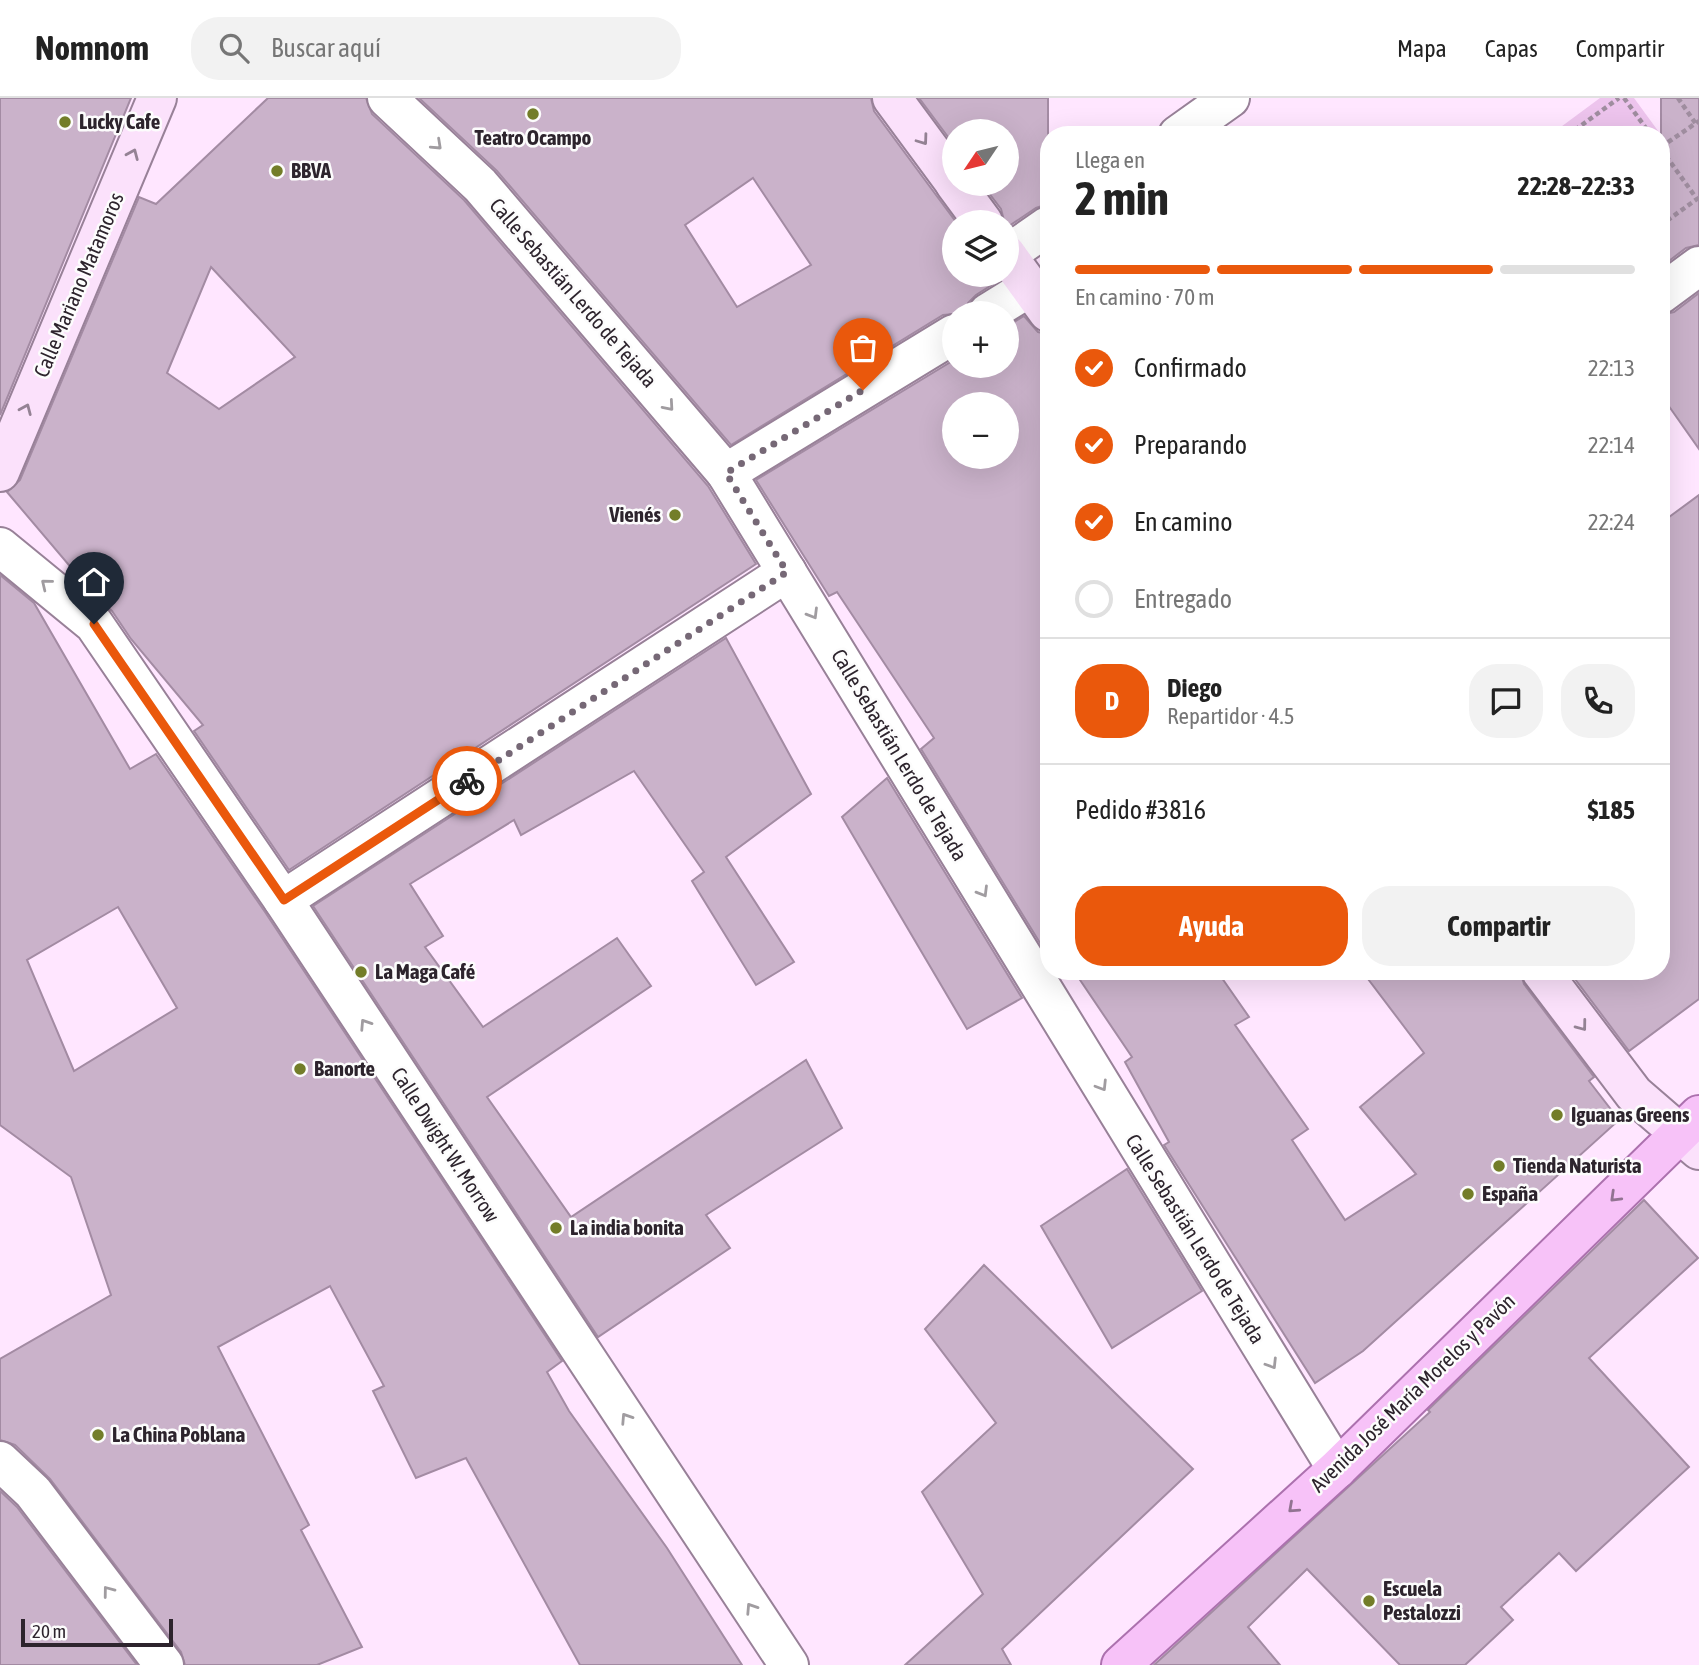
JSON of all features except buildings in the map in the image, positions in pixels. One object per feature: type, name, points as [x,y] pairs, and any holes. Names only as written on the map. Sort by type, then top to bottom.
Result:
[{"type":"main road","name":"Avenida José María Morelos y Pavón","points":[[1121,1665],[1337,1469],[1693,1133]]},
{"type":"street","name":"Calle Mariano Matamoros","points":[[0,472],[157,98]]},
{"type":"street","name":"Calle Sebastián Lerdo de Tejada","points":[[387,98],[480,185],[726,473],[1337,1469]]},
{"type":"street","points":[[892,98],[942,167]]},
{"type":"street","points":[[1191,126],[1230,98]]},
{"type":"street","points":[[1019,246],[1040,232]]},
{"type":"street","points":[[1670,287],[1699,266]]},
{"type":"street","points":[[1019,273],[1039,300],[1019,305]]},
{"type":"street","points":[[726,473],[942,341]]},
{"type":"street","name":"Calle Dwight W. Morrow","points":[[0,547],[94,624],[284,900],[789,1665]]},
{"type":"street","points":[[284,900],[787,572]]},
{"type":"street","points":[[1548,980],[1634,1094],[1693,1133]]},
{"type":"street","points":[[0,1461],[33,1492],[164,1665]]},
{"type":"path","points":[[1580,126],[1621,98],[1644,126]]},
{"type":"path","points":[[1670,142],[1697,123],[1678,98]]},
{"type":"path","points":[[1670,161],[1697,199],[1670,218]]},
{"type":"shaded area","points":[[1600,98],[1634,98],[1654,126],[1562,126]]},
{"type":"shaded area","points":[[1670,147],[1699,187],[1699,206],[1670,227]]},
{"type":"way so far","points":[[467,781],[787,572],[726,473],[863,390]]},
{"type":"place","name":"Teatro Ocampo","points":[[533,114]]},
{"type":"place","name":"Lucky Cafe","points":[[65,122]]},
{"type":"place","name":"BBVA","points":[[277,171]]},
{"type":"place","name":"Vienés","points":[[675,515]]},
{"type":"place","name":"La Maga Café","points":[[361,972]]},
{"type":"place","name":"Banorte","points":[[300,1069]]},
{"type":"place","name":"Iguanas Greens","points":[[1557,1115]]},
{"type":"place","name":"Tienda Naturista","points":[[1499,1166]]},
{"type":"place","name":"España","points":[[1468,1194]]},
{"type":"place","name":"La india bonita","points":[[556,1228]]},
{"type":"place","name":"La China Poblana","points":[[98,1435]]},
{"type":"place","name":"Escuela Pestalozzi","points":[[1369,1601]]},
{"type":"route","points":[[94,624],[284,900],[467,781]]}]
